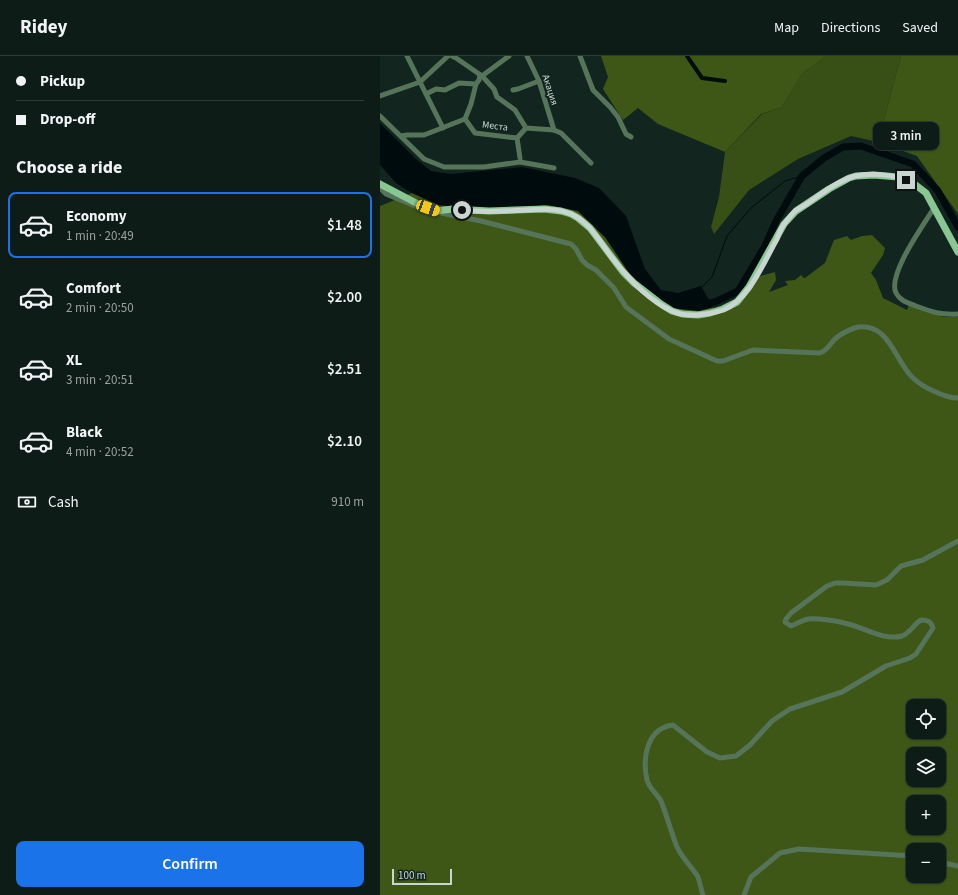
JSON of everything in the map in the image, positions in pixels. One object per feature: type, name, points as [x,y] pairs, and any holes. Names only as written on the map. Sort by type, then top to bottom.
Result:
[{"type":"main road","points":[[380,184],[420,205],[435,211],[453,209],[489,211],[544,209],[571,214],[590,228],[623,272],[634,283],[661,304],[672,311],[682,314],[698,315],[710,313],[723,310],[737,302],[752,282],[784,224],[796,211],[829,189],[848,178],[856,176],[874,175],[898,177],[913,183],[926,193],[958,252]]},
{"type":"street","points":[[407,56],[443,128]]},
{"type":"street","points":[[380,96],[420,82],[448,56]]},
{"type":"street","points":[[400,136],[424,135],[465,119],[471,104],[476,84],[481,76],[510,56]]},
{"type":"street","name":"Акация","points":[[528,56],[539,81],[554,130]]},
{"type":"street","points":[[580,56],[593,90],[610,107],[618,117],[626,134],[631,137]]},
{"type":"street","points":[[456,57],[481,76],[494,89],[496,97],[515,110],[526,128],[554,130],[561,133],[591,163]]},
{"type":"street","points":[[513,90],[539,81]]},
{"type":"street","points":[[426,94],[436,89],[445,90],[460,83],[476,84]]},
{"type":"street","points":[[380,116],[424,159],[444,167],[484,167],[520,162],[554,168]]},
{"type":"street","name":"Места","points":[[465,119],[474,133],[517,138],[526,128]]},
{"type":"street","points":[[517,138],[520,158]]},
{"type":"street","points":[[380,188],[386,194],[419,208],[450,216],[481,221],[571,244],[576,249],[582,260],[596,270],[614,288],[626,307],[669,338],[717,361],[731,359],[753,350],[820,354],[826,351],[835,339],[846,332],[858,327],[870,328],[881,333],[888,340],[911,376],[926,388],[951,398],[958,398]]},
{"type":"street","points":[[934,208],[901,262],[896,275],[895,292],[900,299],[907,303],[933,313],[958,314]]},
{"type":"street","points":[[703,895],[698,879],[678,848],[660,800],[648,783],[645,767],[650,740],[661,728],[674,725],[707,752],[720,758],[736,756],[750,745],[772,721],[790,709],[842,692],[886,666],[910,658],[916,654],[934,628],[932,623],[921,620],[916,622],[906,635],[893,637],[880,635],[847,623],[814,619],[804,620],[791,626],[786,622],[786,619],[791,613],[827,586],[843,582],[876,585],[887,580],[901,566],[923,560],[958,541]]},
{"type":"street","points":[[744,895],[751,877],[780,853],[799,849],[906,856]]},
{"type":"street","points":[[946,863],[958,866]]},
{"type":"green space","points":[[601,56],[826,56],[802,74],[782,107],[761,114],[725,152],[658,124],[638,108],[623,120],[603,89],[608,77]]},
{"type":"green space","points":[[826,56],[901,56],[878,142],[851,136],[798,159],[749,190],[714,234],[711,227],[719,197],[725,152],[762,114],[782,107],[802,74]]},
{"type":"green space","points":[[901,56],[958,56],[958,214],[917,156],[878,142]]},
{"type":"green space","points":[[412,193],[439,205],[473,210],[548,205],[578,211],[605,237],[634,280],[699,311],[713,307],[714,314],[730,308],[757,277],[775,272],[776,280],[769,292],[788,285],[785,281],[795,280],[801,275],[805,278],[825,263],[834,240],[847,236],[851,240],[862,236],[872,235],[885,248],[883,255],[871,273],[876,280],[883,298],[907,310],[909,305],[944,317],[958,317],[958,895],[380,895],[380,206]]},
{"type":"shaded area","points":[[380,123],[416,159],[431,171],[451,174],[522,167],[575,178],[599,188],[626,216],[645,269],[661,290],[678,293],[701,286],[713,307],[699,311],[670,308],[634,280],[605,237],[578,211],[548,205],[473,210],[439,205],[412,193],[396,183],[380,165]]},
{"type":"waterway","points":[[687,56],[702,78],[725,81]]},
{"type":"waterway","points":[[703,304],[715,302],[738,291],[765,246],[776,221],[802,176],[824,158],[843,147],[861,146],[913,164],[938,191],[958,227]]},
{"type":"waterway","points":[[701,288],[712,277],[727,236],[751,208],[785,181],[802,176]]},
{"type":"route","points":[[462,210],[489,211],[544,209],[571,214],[590,228],[623,272],[644,293],[672,311],[682,314],[698,315],[723,310],[737,302],[758,273],[784,224],[796,211],[815,198],[848,178],[856,176],[874,175],[898,177],[906,180]]}]
